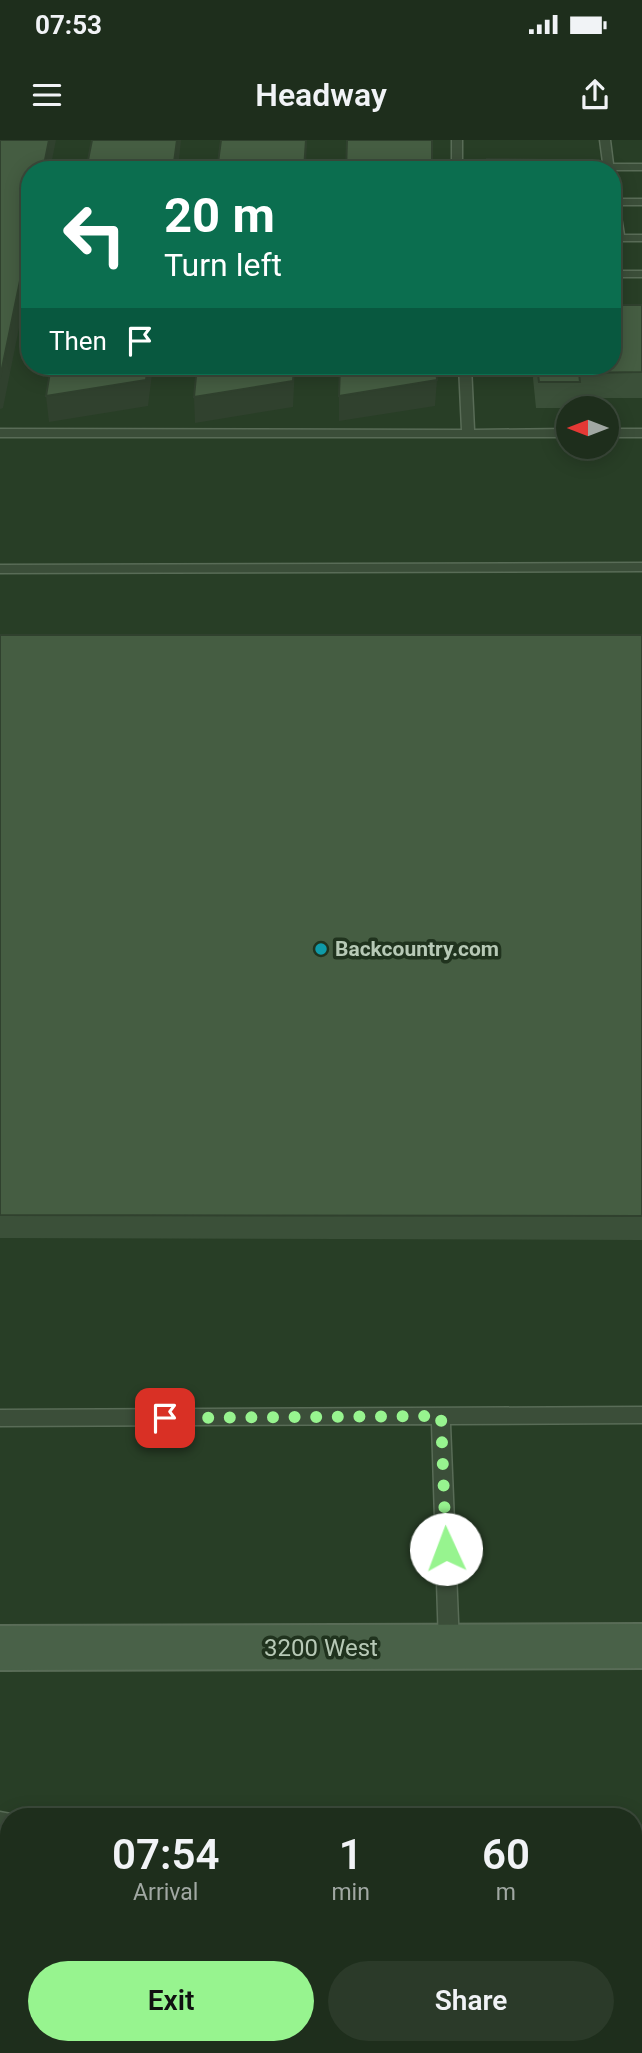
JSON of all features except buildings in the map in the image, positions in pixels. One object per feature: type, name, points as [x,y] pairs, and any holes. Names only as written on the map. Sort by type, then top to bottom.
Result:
[{"type":"main road","name":"3200 West","points":[[0,1648],[642,1646]]},
{"type":"lane","points":[[457,140],[457,161]]},
{"type":"lane","points":[[605,140],[608,161]]},
{"type":"lane","points":[[621,168],[642,167]]},
{"type":"lane","points":[[621,198],[642,202]]},
{"type":"lane","points":[[621,238],[642,238]]},
{"type":"lane","points":[[621,274],[642,274]]},
{"type":"lane","points":[[465,375],[468,434]]},
{"type":"lane","points":[[0,433],[556,433]]},
{"type":"lane","points":[[620,433],[642,433]]},
{"type":"lane","points":[[0,569],[642,567]]},
{"type":"lane","points":[[0,1418],[642,1415]]},
{"type":"lane","points":[[441,1416],[450,1648]]},
{"type":"place","name":"Backcountry.com","points":[[321,949]]},
{"type":"route","points":[[165,1418],[441,1416],[446,1549]]}]
